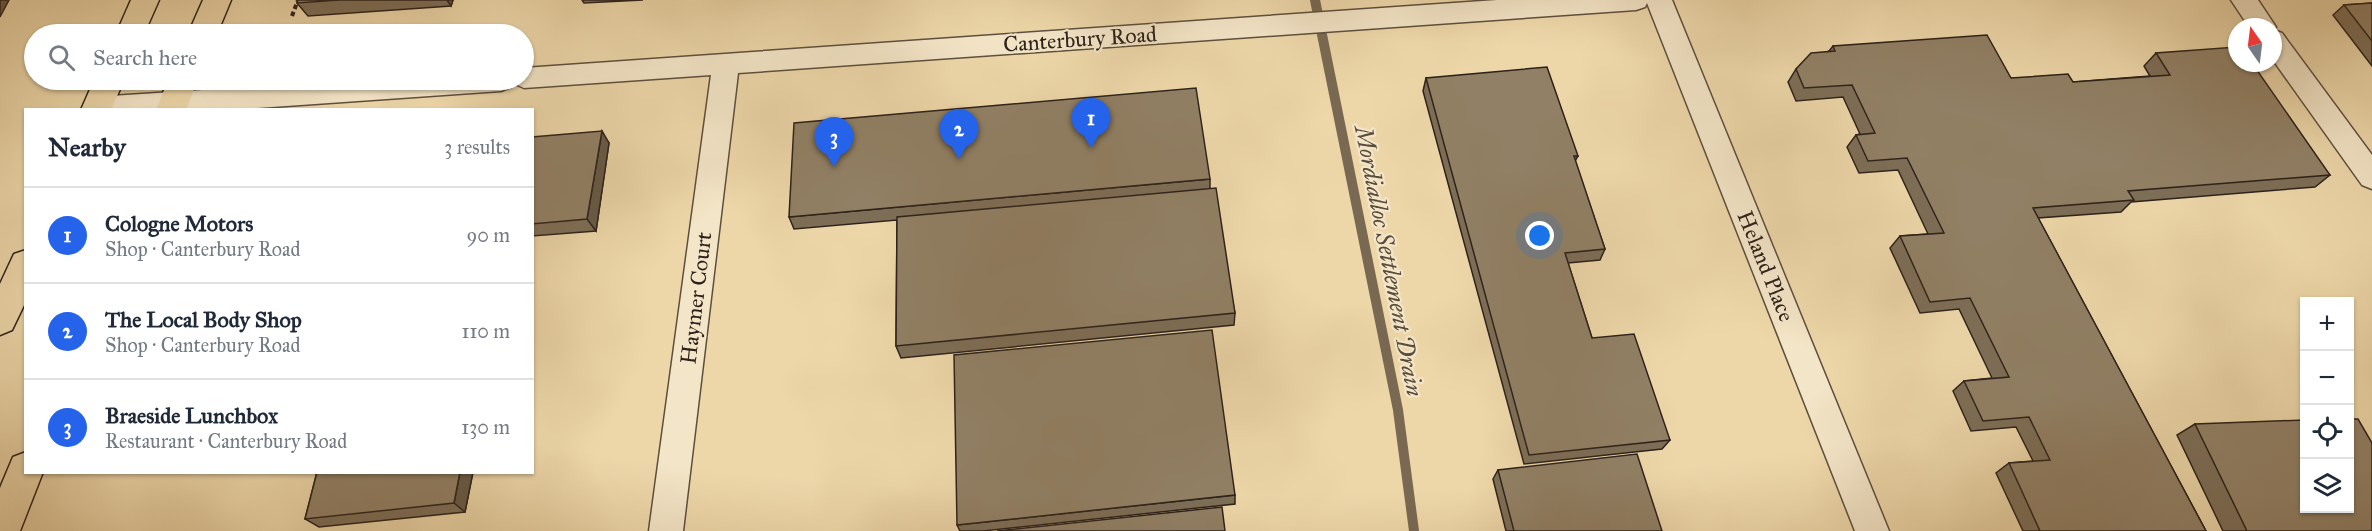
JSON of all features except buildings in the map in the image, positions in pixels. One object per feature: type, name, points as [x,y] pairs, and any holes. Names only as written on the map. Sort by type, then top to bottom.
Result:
[{"type":"main road","points":[[134,24],[145,0]]},
{"type":"main road","points":[[207,24],[217,0]]},
{"type":"main road","points":[[96,108],[105,90]]},
{"type":"main road","points":[[0,320],[24,268]]},
{"type":"main road","points":[[0,531],[24,474]]},
{"type":"street","name":"Canterbury Road","points":[[534,77],[1365,19],[1462,6],[1636,0]]},
{"type":"street","name":"Heland Place","points":[[1659,0],[1872,531]]},
{"type":"street","points":[[2244,0],[2257,18]]},
{"type":"street","points":[[2282,52],[2372,177]]},
{"type":"street","name":"Haymer Court","points":[[666,531],[726,64]]},
{"type":"street","points":[[103,108],[176,97],[310,90]]},
{"type":"path","points":[[292,16],[298,0]]},
{"type":"waterway","name":"Mordialloc Settlement Drain","points":[[1315,0],[1398,410],[1414,531]]},
{"type":"place","name":"Cologne Motors","points":[[1091,148]]},
{"type":"place","name":"The Local Body Shop","points":[[959,159]]},
{"type":"place","name":"Braeside Lunchbox","points":[[834,167]]}]
